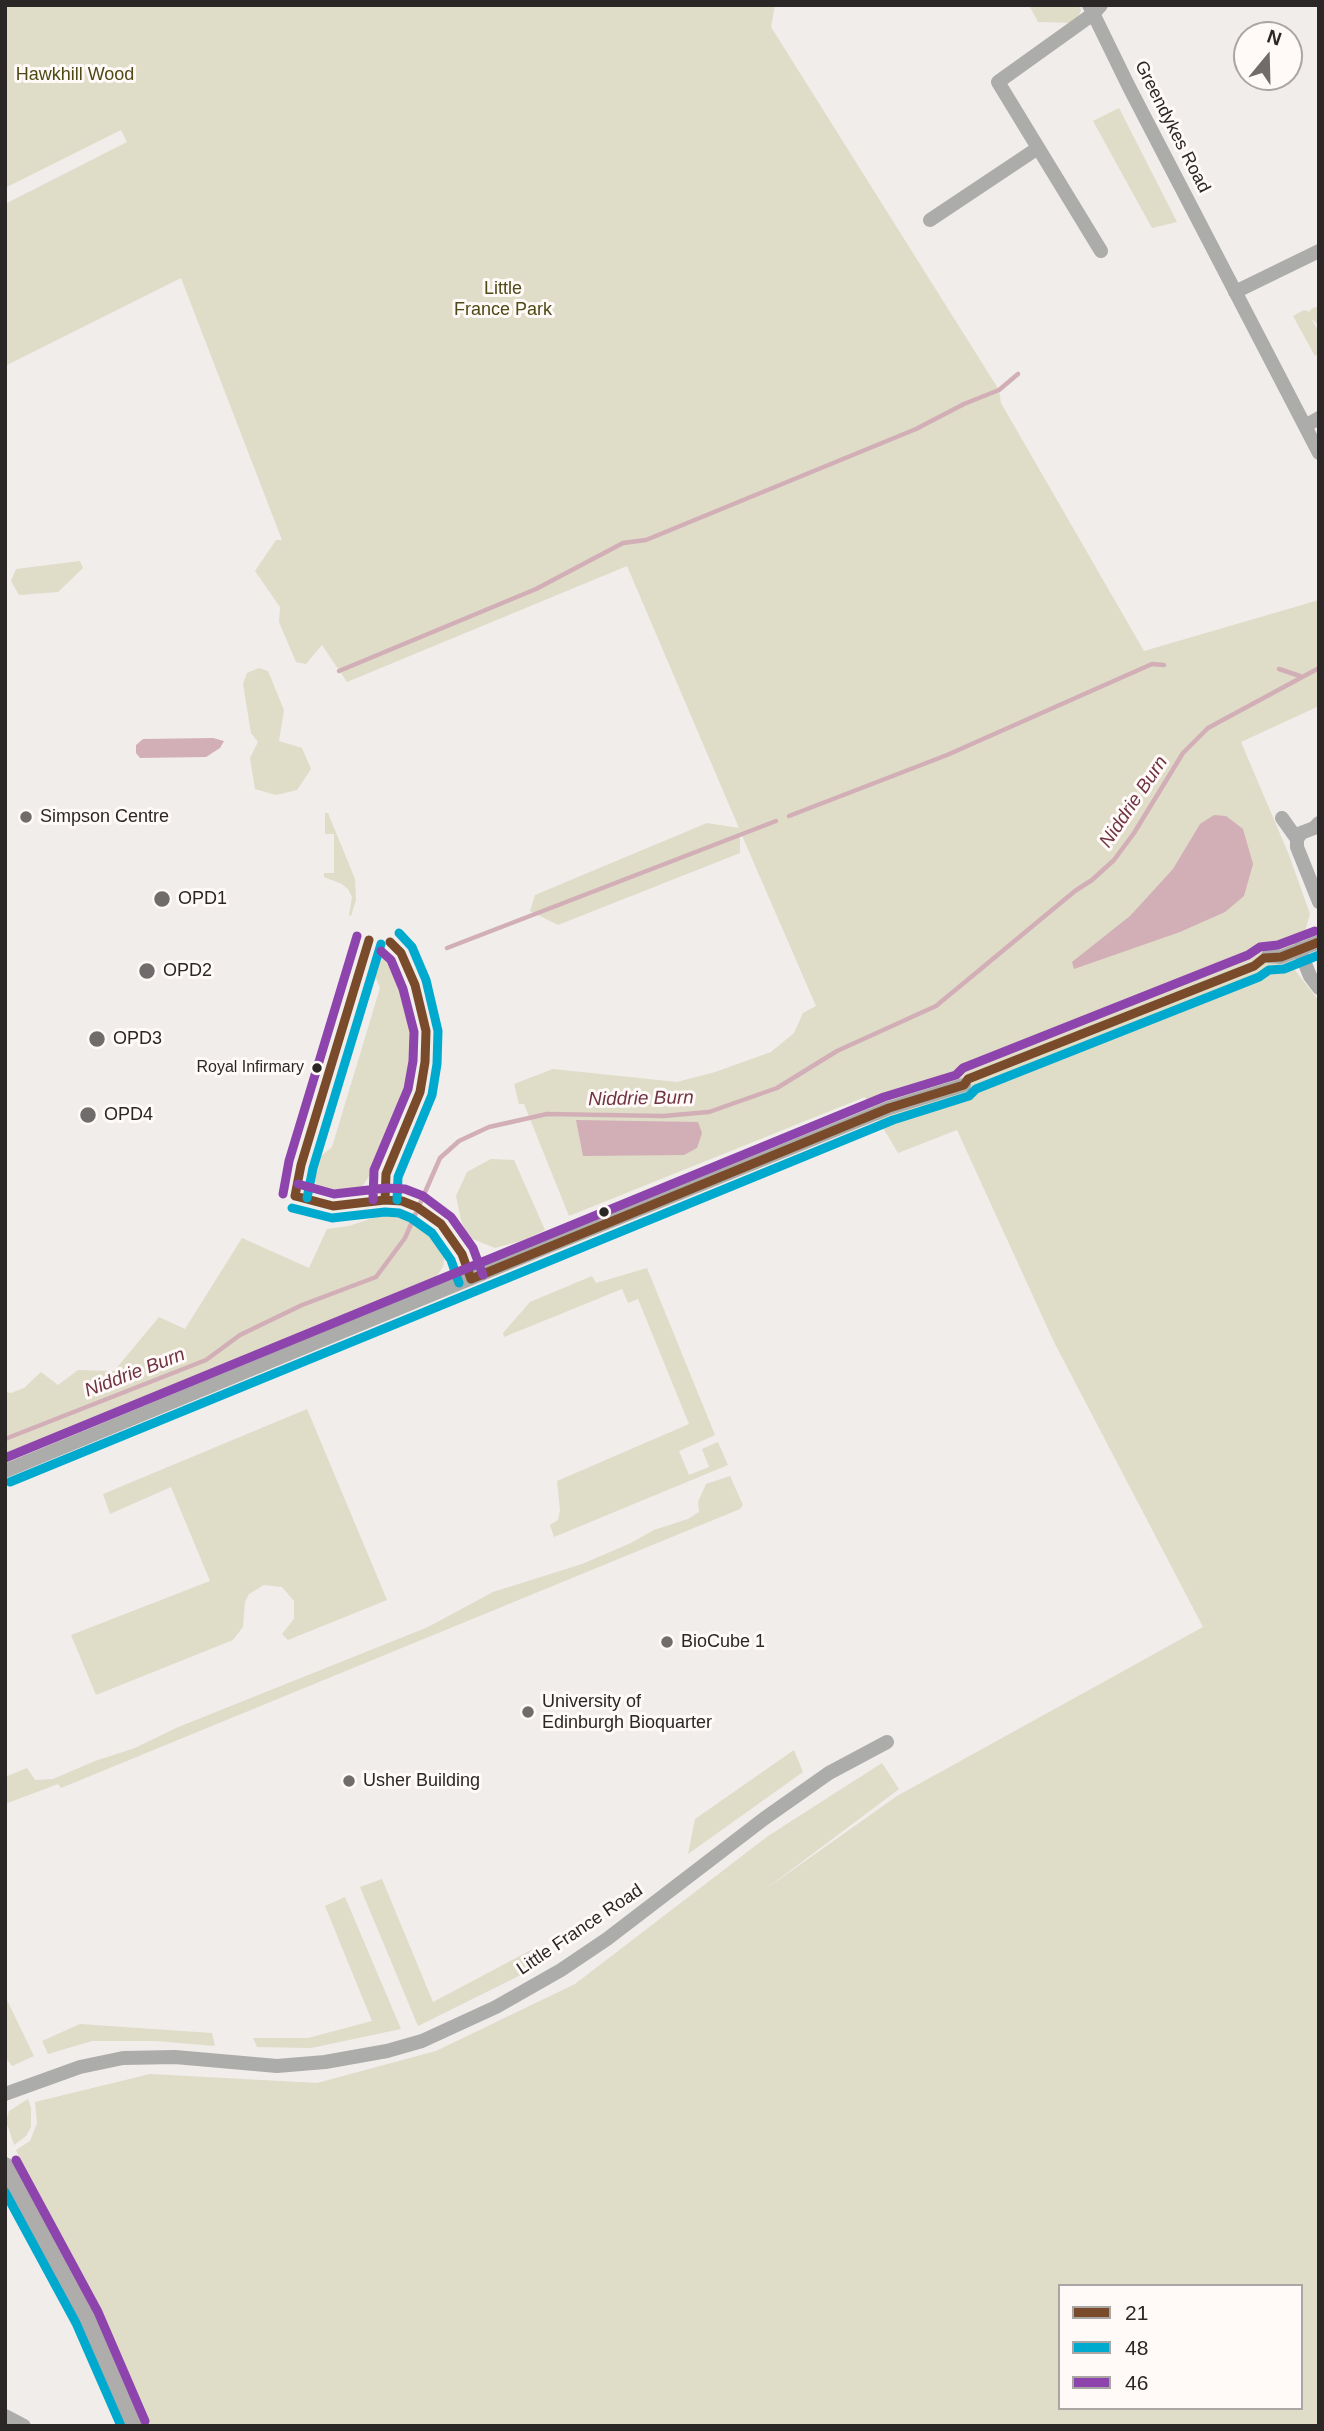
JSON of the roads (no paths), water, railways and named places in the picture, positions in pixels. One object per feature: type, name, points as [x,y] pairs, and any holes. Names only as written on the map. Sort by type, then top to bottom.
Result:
[{"type":"main road","points":[[5,2166],[87,2318],[134,2426]]},
{"type":"street","points":[[1094,8],[998,82],[1101,251]]},
{"type":"street","name":"Greendykes Road","points":[[1094,8],[1234,292],[1319,453]]},
{"type":"street","points":[[930,219],[1038,148]]},
{"type":"street","points":[[1234,292],[1319,251]]},
{"type":"street","points":[[1305,426],[1319,418]]},
{"type":"street","points":[[1282,818],[1297,839]]},
{"type":"street","points":[[1319,823],[1301,833],[1297,839],[1297,847],[1319,902]]},
{"type":"street","points":[[1268,956],[1281,957],[1319,942]]},
{"type":"street","points":[[1299,949],[1310,976],[1319,988]]},
{"type":"street","points":[[5,1471],[889,1108],[964,1085]]},
{"type":"street","name":"Little France Road","points":[[5,2094],[80,2067],[123,2058],[175,2057],[276,2066],[325,2062],[387,2051],[422,2040],[496,2007],[561,1970],[607,1939],[765,1818],[829,1773],[887,1742]]},
{"type":"street","name":"Little France Road","points":[[5,2105],[51,2076]]},
{"type":"street","points":[[5,2416],[24,2426]]},
{"type":"waterway","points":[[339,671],[536,589],[623,543],[646,540],[916,429],[964,404],[999,390],[1018,374]]},
{"type":"waterway","points":[[789,816],[947,755],[1152,664],[1164,665]]},
{"type":"waterway","name":"Niddrie Burn","points":[[5,1439],[206,1360],[240,1335],[302,1305],[376,1277],[405,1238],[440,1158],[459,1141],[489,1127],[547,1114],[663,1116],[709,1112],[777,1088],[837,1051],[936,1006],[1114,860],[1134,833],[1183,753],[1208,728],[1319,668]]},
{"type":"waterway","points":[[1279,669],[1300,676]]},
{"type":"waterway","points":[[447,948],[776,821]]},
{"type":"place","name":"Simpson Centre","points":[[26,817]]},
{"type":"place","name":"OPD1","points":[[162,899]]},
{"type":"place","name":"OPD2","points":[[147,971]]},
{"type":"place","name":"OPD3","points":[[97,1039]]},
{"type":"place","name":"Royal Infirmary","points":[[317,1068]]},
{"type":"place","name":"OPD4","points":[[88,1115]]},
{"type":"place","name":"BioCube 1","points":[[667,1642]]},
{"type":"place","name":"University of Edinburgh Bioquarter","points":[[528,1712]]},
{"type":"place","name":"Usher Building","points":[[349,1781]]},
{"type":"park label","name":"Hawkhill Wood","points":[[75,75]]},
{"type":"park label","name":"Little France Park","points":[[503,299]]}]
